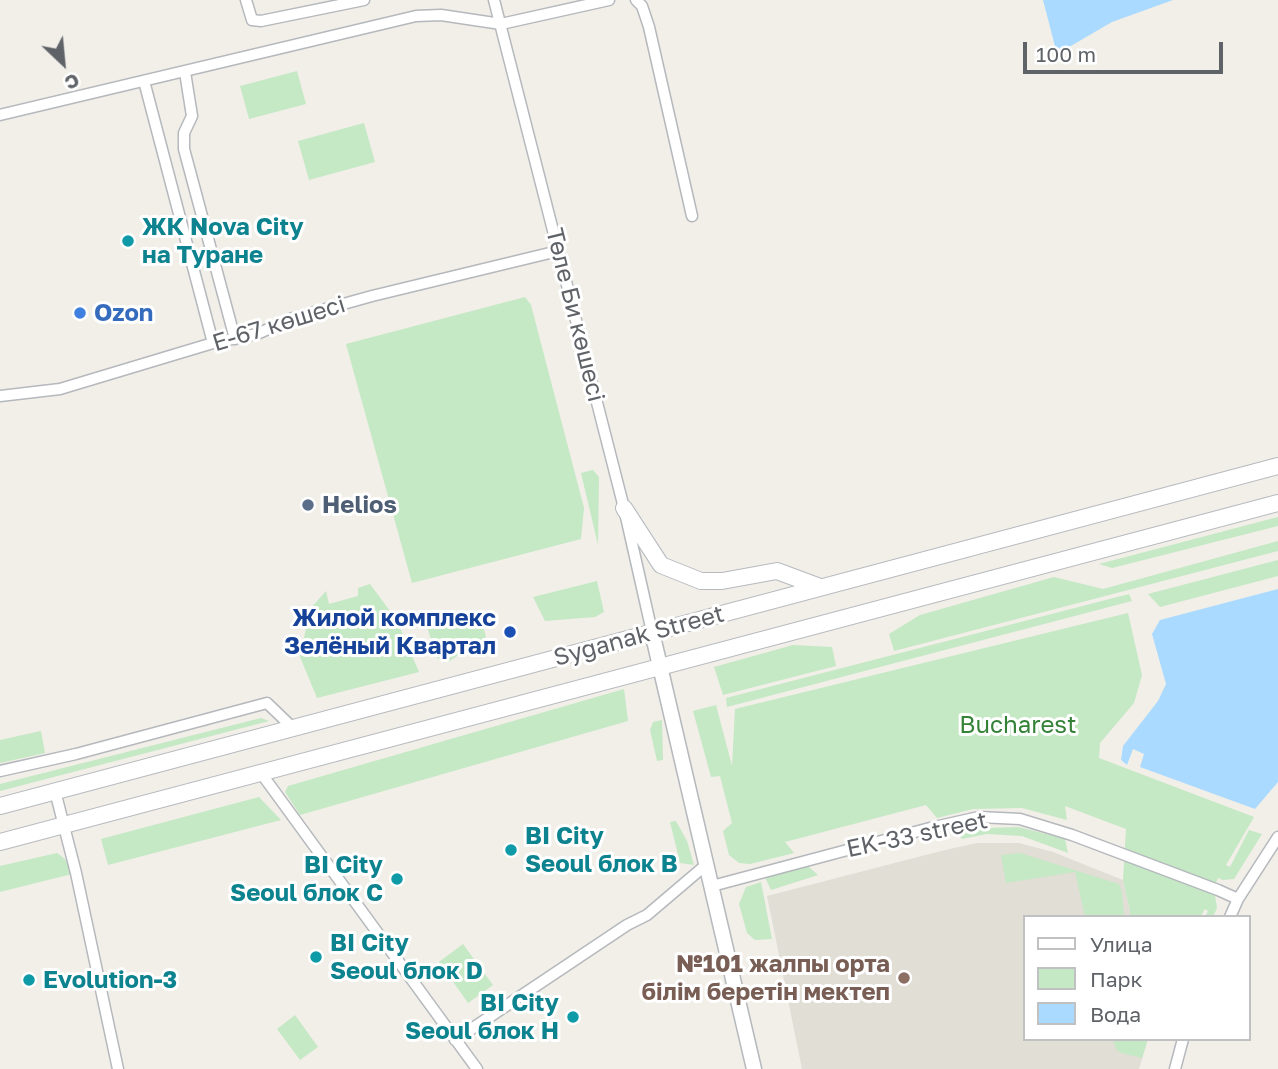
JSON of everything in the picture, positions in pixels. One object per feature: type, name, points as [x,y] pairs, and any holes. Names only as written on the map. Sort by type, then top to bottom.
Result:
[{"type":"main road","name":"Syganak Street","points":[[0,806],[1278,466]]},
{"type":"main road","name":"Syganak Street","points":[[0,842],[1278,503]]},
{"type":"main road","points":[[624,508],[661,565],[701,580],[722,581],[777,571],[820,587]]},
{"type":"street","points":[[246,0],[252,20],[261,21],[364,0]]},
{"type":"street","name":"Төле Би көшесі","points":[[494,0],[624,508],[652,632]]},
{"type":"street","points":[[0,115],[416,16],[441,15],[500,24],[609,0]]},
{"type":"street","points":[[636,0],[642,6],[649,27],[692,216]]},
{"type":"street","points":[[185,72],[192,116],[184,133],[184,149],[235,339]]},
{"type":"street","points":[[144,81],[213,343]]},
{"type":"street","name":"Е-67 көшесі","points":[[0,396],[60,389],[213,343],[257,334],[293,318],[372,296],[558,251]]},
{"type":"street","points":[[652,632],[754,1069]]},
{"type":"street","points":[[0,771],[76,754],[267,703],[293,728]]},
{"type":"street","points":[[261,773],[477,1069]]},
{"type":"street","points":[[55,791],[76,873],[118,1069]]},
{"type":"street","name":"EK-33 street","points":[[712,886],[979,817],[1020,819],[1072,835],[1238,899]]},
{"type":"street","points":[[1231,915],[1238,899],[1278,837]]},
{"type":"street","points":[[455,1040],[626,925],[647,915],[707,864]]},
{"type":"street","points":[[1175,1069],[1182,1041]]},
{"type":"shaded area","name":"№101 жалпы орта білім беретін мектеп","points":[[977,843],[1019,843],[1053,852],[1123,880],[1130,915],[1023,915],[1023,1041],[1147,1041],[1139,1069],[802,1069],[767,896]]},
{"type":"green space","points":[[297,71],[306,104],[249,119],[240,86]]},
{"type":"green space","points":[[364,123],[375,162],[309,180],[298,141]]},
{"type":"green space","points":[[525,297],[531,305],[584,508],[581,539],[412,583],[346,344]]},
{"type":"green space","points":[[593,470],[599,477],[598,545],[581,473]]},
{"type":"green space","points":[[1278,517],[1278,526],[1112,568],[1099,564]]},
{"type":"green space","points":[[1278,541],[1278,551],[894,651],[889,634],[920,615],[1054,577],[1103,589]]},
{"type":"green space","points":[[1278,560],[1278,576],[1160,607],[1148,594]]},
{"type":"green space","points":[[597,581],[604,612],[595,617],[545,621],[533,597]]},
{"type":"green space","points":[[370,584],[401,630],[419,672],[317,698],[300,657],[310,609],[326,591],[329,604],[358,596],[358,588]]},
{"type":"green space","points":[[1129,594],[1132,601],[727,707],[726,698]]},
{"type":"green space","points":[[479,610],[486,637],[448,662],[437,658],[426,624]]},
{"type":"green space","name":"Bucharest","points":[[1128,613],[1142,675],[1134,703],[1100,743],[1099,758],[1254,817],[1226,865],[1230,867],[1249,830],[1262,834],[1234,879],[1218,878],[1211,894],[1215,895],[1217,908],[1214,915],[1206,915],[1208,911],[1205,909],[1201,915],[1130,915],[1123,880],[1126,829],[1065,806],[1067,820],[1022,808],[973,809],[937,818],[926,805],[785,842],[794,853],[750,864],[739,863],[729,855],[723,831],[732,823],[720,776],[711,777],[693,711],[716,705],[732,766],[735,709]]},
{"type":"green space","points":[[793,645],[832,647],[836,666],[723,695],[714,667]]},
{"type":"green space","points":[[624,689],[628,721],[300,815],[285,792],[288,786]]},
{"type":"green space","points":[[261,718],[269,721],[0,791],[0,784]]},
{"type":"green space","points":[[662,720],[663,760],[657,761],[650,730],[653,722]]},
{"type":"green space","points":[[41,731],[45,753],[0,763],[0,740]]},
{"type":"green space","points":[[259,797],[281,820],[108,865],[101,839]]},
{"type":"green space","points":[[676,821],[687,841],[694,865],[680,863],[670,822]]},
{"type":"green space","points":[[1019,827],[1065,839],[1068,853],[1022,836],[987,834],[962,839],[953,829]]},
{"type":"green space","points":[[57,853],[65,859],[72,874],[0,892],[0,866]]},
{"type":"green space","points":[[1020,853],[1119,884],[1124,915],[1085,915],[1075,872],[1006,883],[1001,855]]},
{"type":"green space","points":[[808,866],[818,875],[771,890],[765,877]]},
{"type":"green space","points":[[761,882],[772,939],[755,940],[747,933],[739,904],[746,887]]},
{"type":"green space","points":[[463,944],[493,985],[468,1003],[439,962]]},
{"type":"green space","points":[[295,1015],[318,1047],[300,1060],[277,1029]]},
{"type":"green space","points":[[1114,1041],[1147,1041],[1142,1058],[1121,1053],[1116,1049]]},
{"type":"water","points":[[1043,0],[1173,0],[1112,22],[1057,54]]},
{"type":"water","points":[[1278,589],[1278,782],[1255,809],[1140,767],[1144,754],[1133,749],[1127,765],[1121,760],[1123,746],[1158,701],[1166,684],[1152,634],[1160,620]]},
{"type":"place","name":"ЖК Nova City на Туране","points":[[128,241]]},
{"type":"place","name":"Ozon","points":[[80,313]]},
{"type":"place","name":"Helios","points":[[308,505]]},
{"type":"place","name":"Жилой комплекс Зелёный Квартал","points":[[510,632]]},
{"type":"place","name":"BI City Seoul блок B","points":[[511,850]]},
{"type":"place","name":"BI City Seoul блок C","points":[[397,879]]},
{"type":"place","name":"BI City Seoul блок D","points":[[316,957]]},
{"type":"place","name":"№101 жалпы орта білім беретін мектеп","points":[[904,978]]},
{"type":"place","name":"Evolution-3","points":[[29,980]]},
{"type":"place","name":"BI City Seoul блок H","points":[[573,1017]]}]
